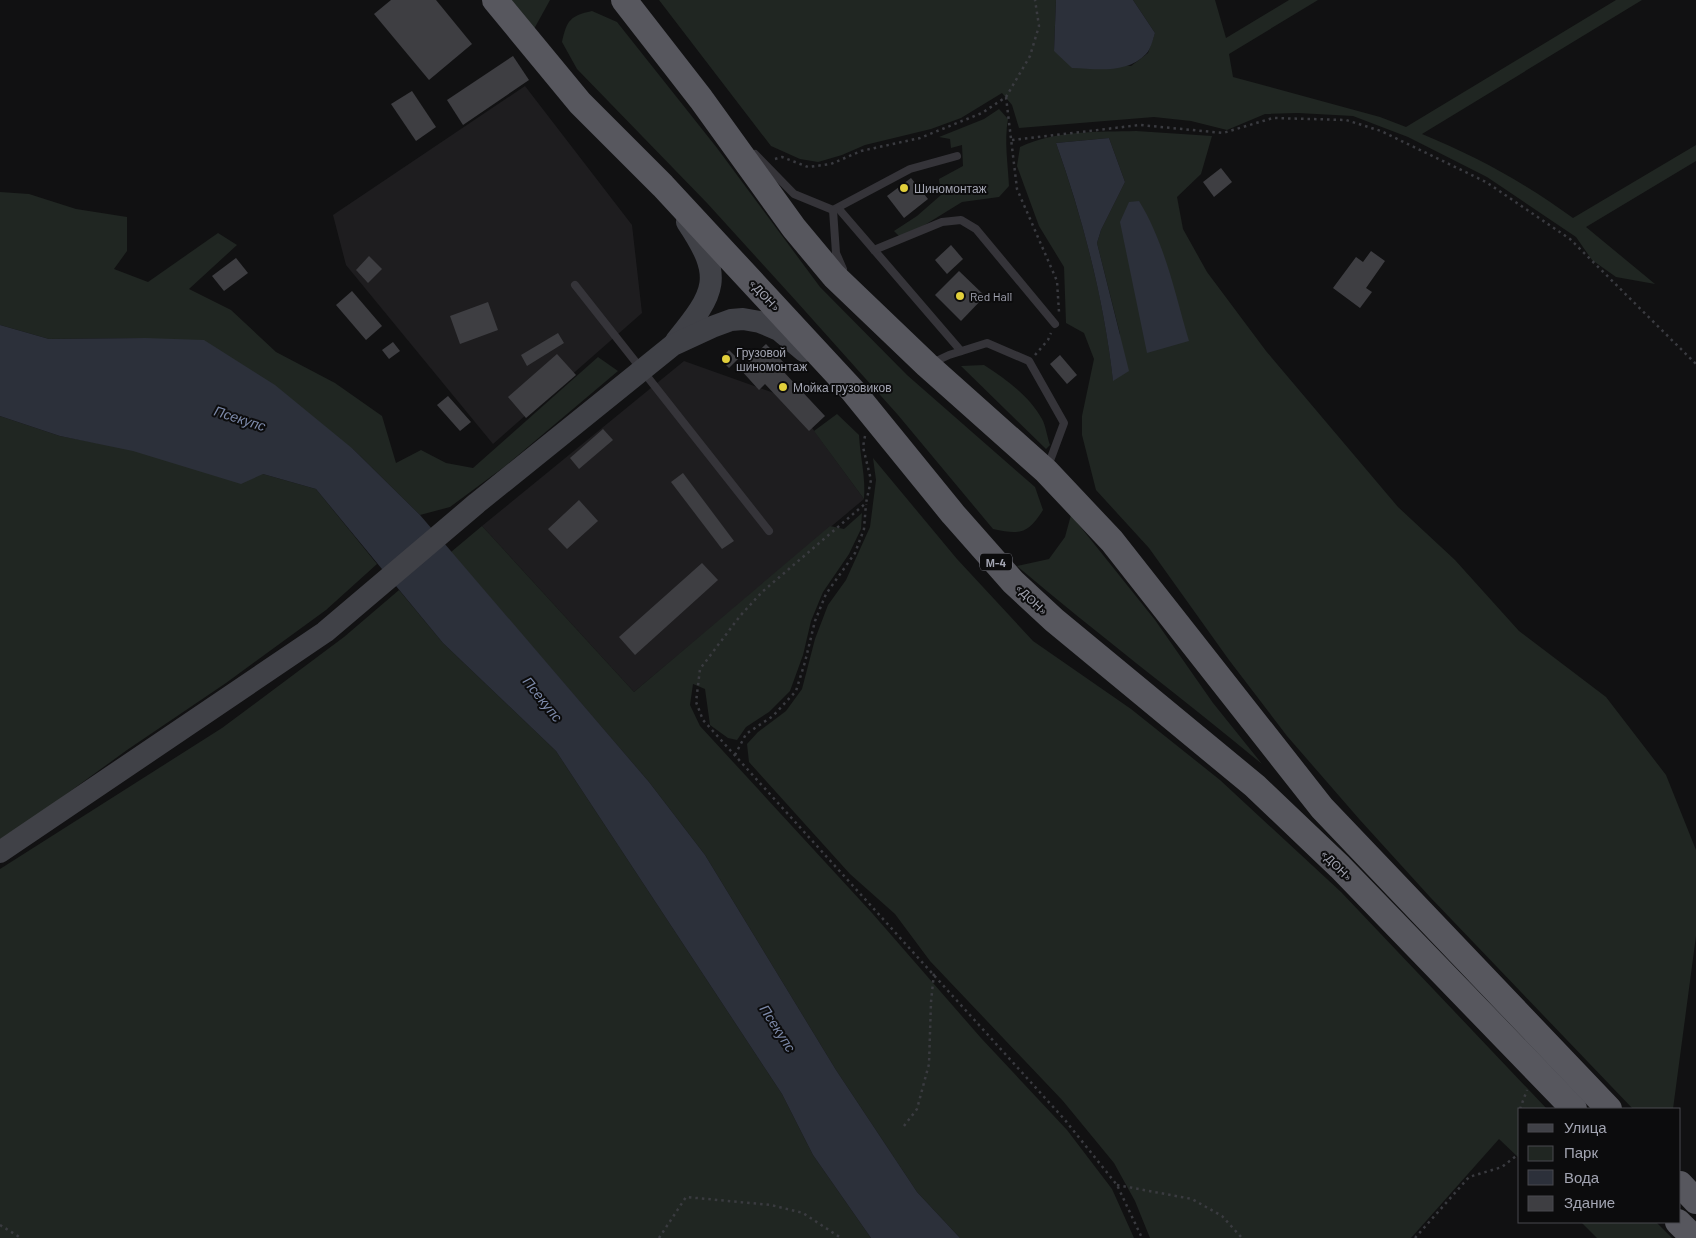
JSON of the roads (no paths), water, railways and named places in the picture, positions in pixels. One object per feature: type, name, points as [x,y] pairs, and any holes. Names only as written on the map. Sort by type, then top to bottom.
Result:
[{"type":"highway","name":"«ДОН»","points":[[495,0],[580,103],[663,186],[861,400],[953,514],[1013,582],[1054,620],[1255,786],[1340,867],[1573,1108]]},
{"type":"highway","points":[[624,0],[701,99],[805,242],[834,276],[927,365],[1046,471],[1112,541],[1322,808],[1607,1108]]},
{"type":"highway","points":[[1681,1185],[1696,1201]]},
{"type":"highway","points":[[1679,1223],[1694,1238]]},
{"type":"main road","name":"М-4","points":[[663,186],[710,260],[712,273],[706,301],[673,346]]},
{"type":"main road","name":"М-4","points":[[673,346],[695,333],[731,320],[760,322],[779,330],[861,400]]},
{"type":"main road","points":[[0,852],[325,632],[477,503],[673,346]]},
{"type":"lane","points":[[701,99],[794,194],[836,209],[961,351]]},
{"type":"lane","points":[[836,209],[910,169],[956,156]]},
{"type":"lane","points":[[836,209],[836,252],[840,264],[849,278],[896,335]]},
{"type":"lane","points":[[874,250],[942,222],[961,220],[976,229],[1055,324]]},
{"type":"lane","points":[[575,285],[769,531]]},
{"type":"lane","points":[[927,365],[987,343],[1029,361],[1064,423],[1046,471]]},
{"type":"water","points":[[1056,0],[1133,0],[1155,33],[1152,44],[1146,54],[1130,65],[1111,69],[1072,68],[1054,51]]},
{"type":"water","points":[[1109,138],[1125,182],[1101,230],[1097,243],[1129,371],[1113,381],[1104,320],[1084,230],[1056,143]]},
{"type":"water","points":[[1139,201],[1163,251],[1189,341],[1147,353],[1120,222],[1129,202]]},
{"type":"water","name":"Псекупс","points":[[0,325],[49,339],[145,338],[204,340],[275,385],[353,449],[420,515],[649,782],[705,855],[836,1070],[917,1192],[960,1238],[871,1238],[813,1155],[782,1094],[556,751],[443,643],[316,489],[263,474],[241,484],[133,451],[60,436],[0,416]]},
{"type":"place","name":"Шиномонтаж","points":[[904,188]]},
{"type":"place","name":"Red Hall","points":[[960,296]]},
{"type":"place","name":"Грузовой шиномонтаж","points":[[726,359]]},
{"type":"place","name":"Мойка грузовиков","points":[[783,387]]}]
